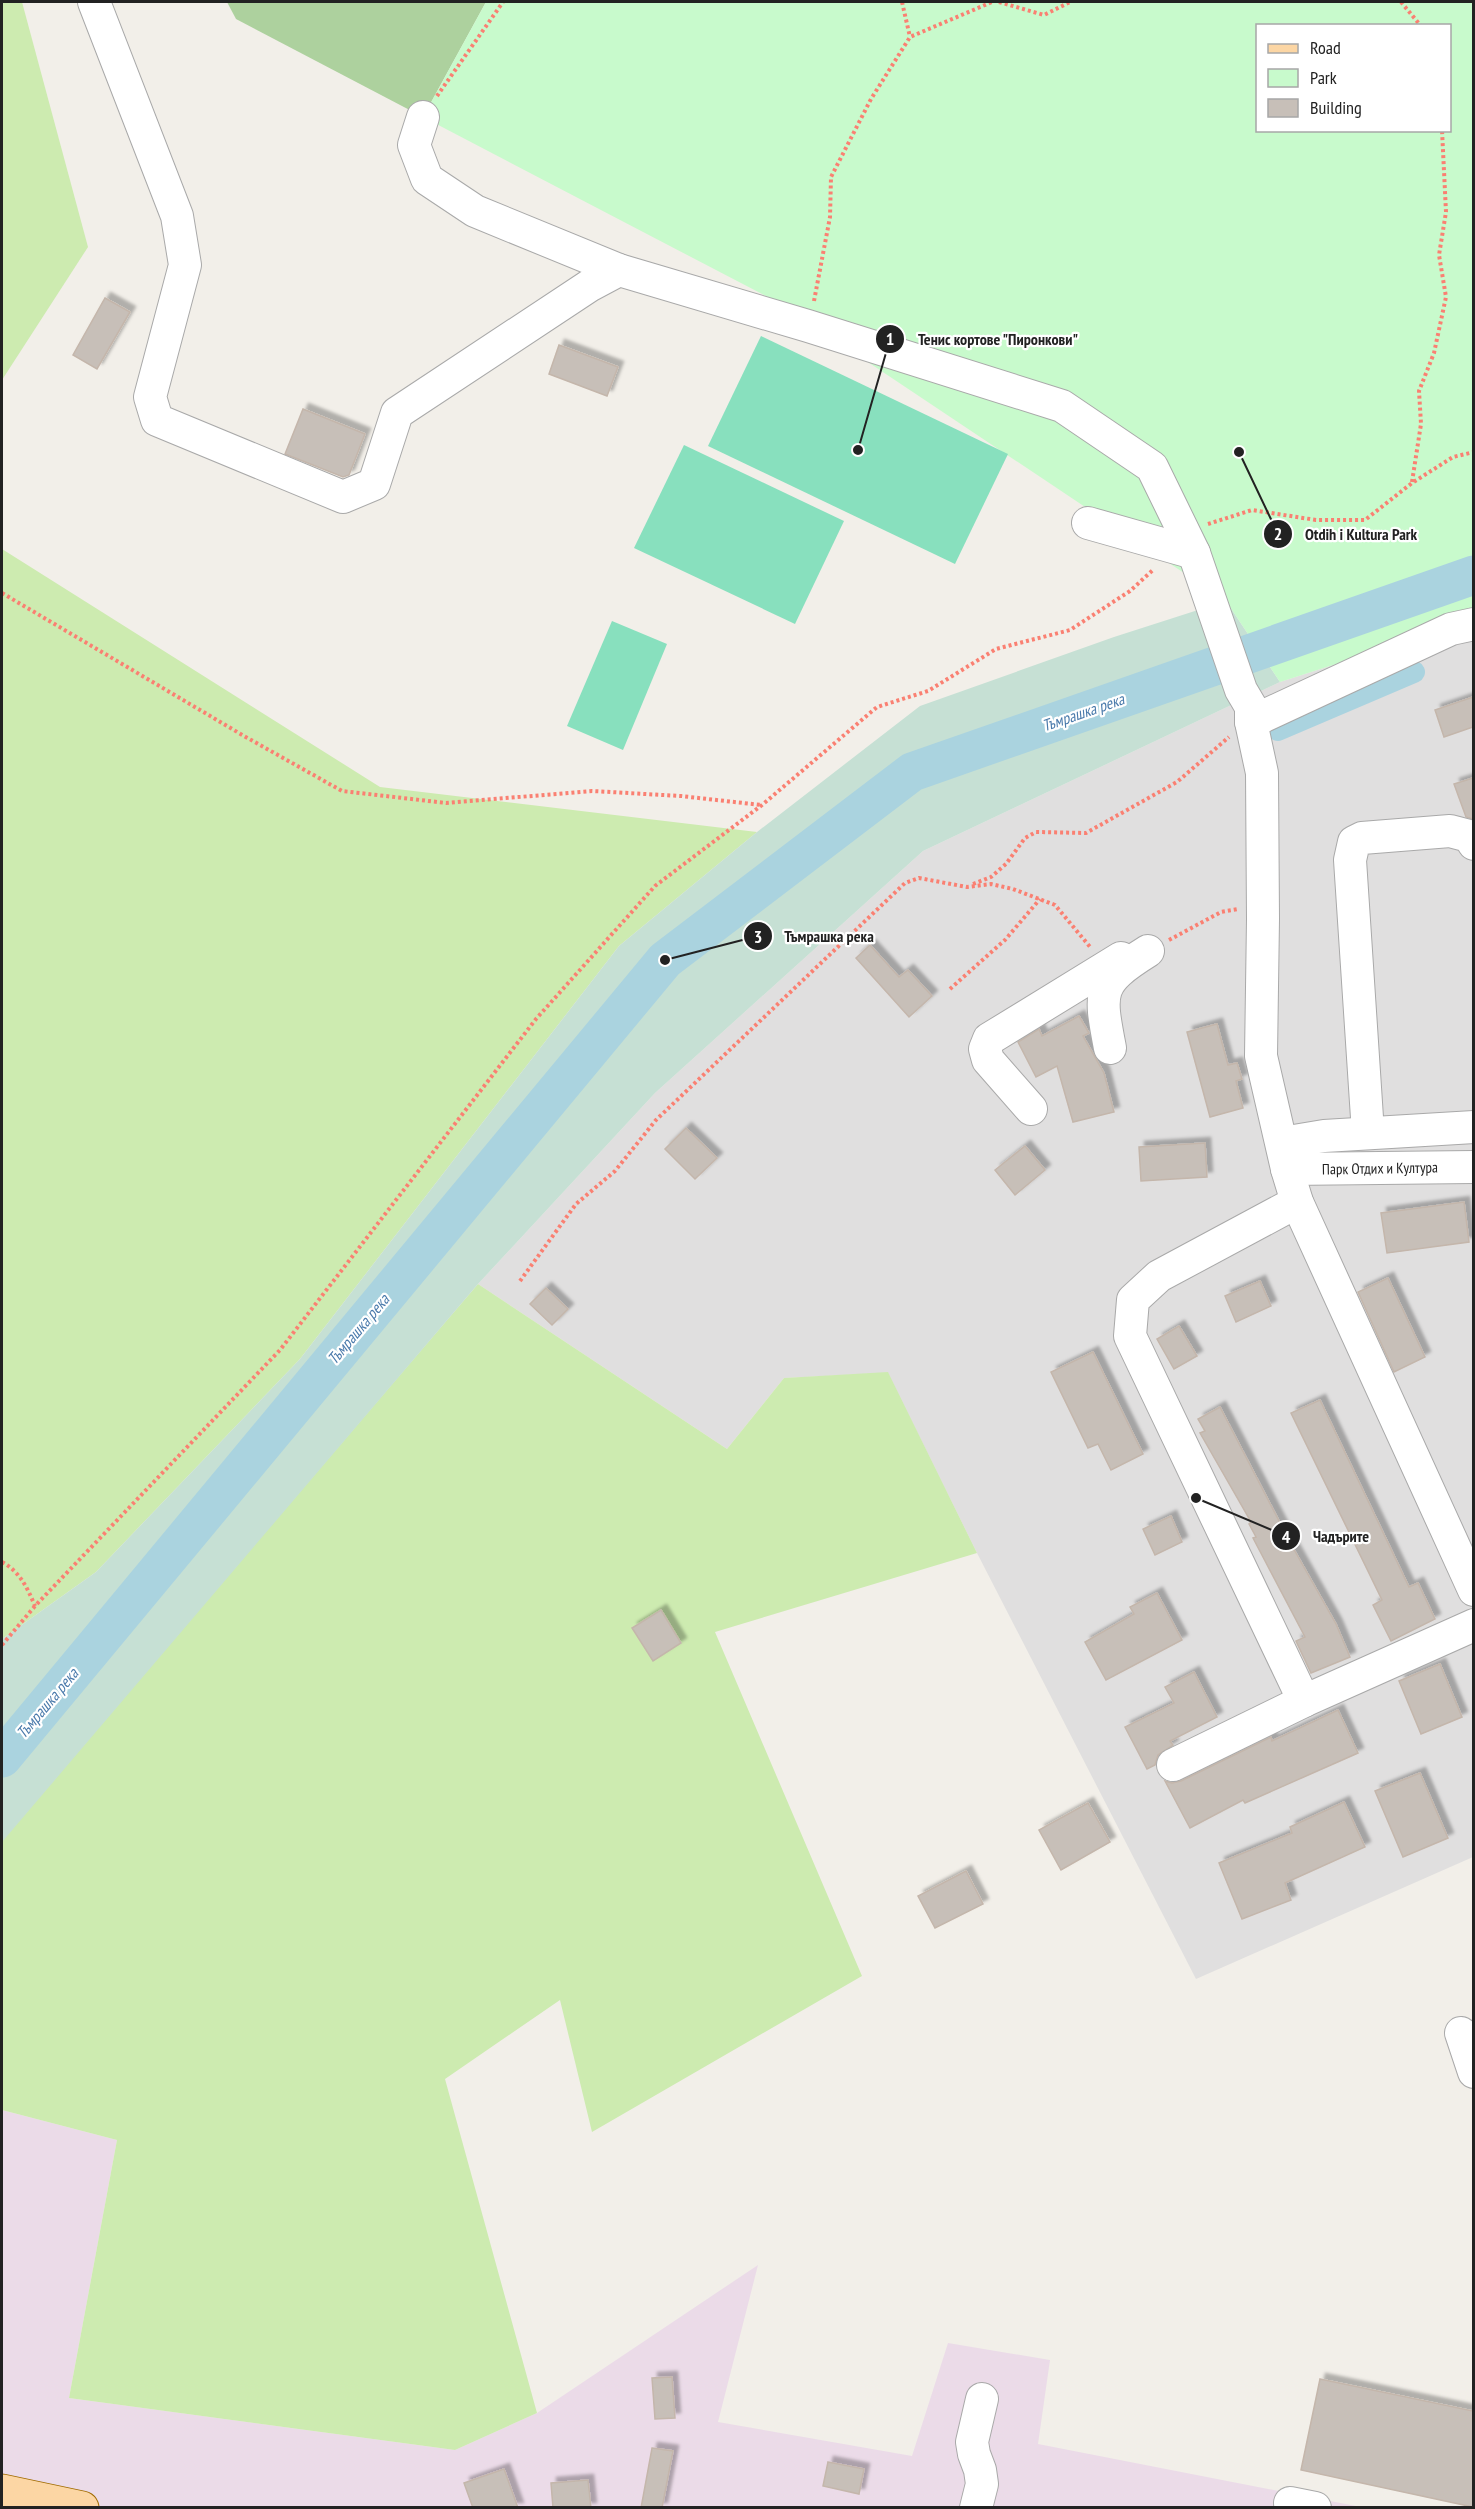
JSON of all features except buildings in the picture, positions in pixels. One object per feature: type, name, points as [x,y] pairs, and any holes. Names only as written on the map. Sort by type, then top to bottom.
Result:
[{"type":"main road","points":[[2,2492],[82,2508]]},
{"type":"street","points":[[94,2],[177,216],[185,265],[150,397],[157,420],[343,497],[374,484],[397,413],[589,286],[619,270]]},
{"type":"street","points":[[423,117],[414,145],[427,179],[475,211],[619,270],[808,326],[1062,406],[1152,467],[1241,690],[1251,706],[1251,722],[1262,773],[1261,1056],[1297,1202],[1473,1590]]},
{"type":"street","points":[[1088,523],[1184,544]]},
{"type":"street","points":[[1251,722],[1451,629],[1473,624]]},
{"type":"street","points":[[1368,1133],[1350,860],[1354,842],[1362,838],[1450,831],[1469,836],[1473,843]]},
{"type":"street","points":[[1110,1048],[1102,1004],[1104,988],[1135,955]]},
{"type":"street","points":[[1031,1109],[988,1060],[985,1049],[989,1039],[1135,955]]},
{"type":"street","points":[[1284,1156],[1324,1136],[1473,1127]]},
{"type":"street","name":"Парк Отдих и Култура","points":[[1284,1156],[1473,1167]]},
{"type":"street","points":[[1297,1202],[1159,1276],[1133,1300],[1130,1336],[1304,1701]]},
{"type":"street","points":[[1173,1765],[1304,1701],[1473,1625]]},
{"type":"street","points":[[1461,2033],[1473,2072]]},
{"type":"street","points":[[976,2508],[982,2484],[972,2442],[982,2399]]},
{"type":"path","points":[[423,117],[502,2]]},
{"type":"path","points":[[902,2],[910,37]]},
{"type":"path","points":[[808,326],[830,217],[831,177],[871,99],[910,37],[992,2]]},
{"type":"path","points":[[999,2],[1044,15],[1070,2]]},
{"type":"path","points":[[1401,2],[1419,24]]},
{"type":"path","points":[[1412,483],[1421,424],[1419,391],[1434,353],[1446,297],[1439,255],[1446,212],[1442,132]]},
{"type":"path","points":[[2,1645],[35,1606],[280,1350],[536,1019],[655,886],[762,805],[878,707],[928,691],[996,649],[1070,630],[1130,591],[1184,544],[1252,510],[1316,520],[1365,520],[1412,483],[1453,457],[1473,452]]},
{"type":"path","points":[[2,593],[243,736],[342,791],[446,803],[592,791],[681,796],[762,805]]},
{"type":"path","points":[[967,886],[991,877],[1006,864],[1025,837],[1036,832],[1086,833],[1177,782],[1223,742],[1251,722]]},
{"type":"path","points":[[520,1281],[576,1204],[615,1171],[657,1120],[905,883],[919,878],[967,886],[990,884],[1040,899],[1055,905],[1091,949],[1112,960],[1135,955],[1221,912],[1245,908],[1263,919]]},
{"type":"path","points":[[950,989],[1005,940],[1040,899]]},
{"type":"path","points":[[2,1562],[13,1568],[27,1585],[35,1606]]},
{"type":"shaded area","points":[[1473,620],[1473,1857],[1196,1979],[977,1553],[888,1373],[784,1378],[727,1449],[478,1284],[655,1093],[923,851],[1280,682]]},
{"type":"shaded area","points":[[2,2110],[117,2140],[69,2398],[455,2450],[537,2413],[758,2265],[718,2422],[912,2456],[948,2343],[1050,2360],[1038,2444],[1361,2507],[2,2507]]},
{"type":"green space","points":[[2,2],[22,2],[88,247],[2,380]]},
{"type":"green space","points":[[227,2],[486,2],[423,117],[236,19]]},
{"type":"green space","points":[[486,2],[1473,2],[1473,620],[1280,682],[1226,601],[781,304],[423,117]]},
{"type":"green space","points":[[761,336],[1008,454],[955,564],[708,446]]},
{"type":"green space","points":[[684,445],[844,521],[795,624],[634,548]]},
{"type":"green space","points":[[2,549],[380,787],[757,832],[619,946],[300,1359],[96,1572],[2,1639]]},
{"type":"green space","points":[[1226,601],[1280,682],[923,851],[655,1093],[478,1284],[2,1842],[2,1639],[96,1572],[300,1359],[619,946],[757,832],[920,706],[1114,637]]},
{"type":"green space","points":[[612,621],[667,644],[623,750],[567,726]]},
{"type":"green space","points":[[478,1284],[727,1449],[784,1378],[888,1372],[977,1553],[715,1632],[862,1976],[592,2132],[560,2000],[445,2079],[537,2413],[455,2450],[69,2398],[117,2140],[2,2110],[3,1838]]},
{"type":"waterway","name":"Тъмрашка река","points":[[2,1758],[665,960],[912,772],[1474,575]]},
{"type":"waterway","points":[[1278,730],[1414,672]]},
{"type":"place","name":"Тенис кортове \"Пиронкови\"","points":[[858,450]]},
{"type":"place","name":"Otdih i Kultura Park","points":[[1239,452]]},
{"type":"place","name":"Тъмрашка река","points":[[665,960]]},
{"type":"place","name":"Чадърите","points":[[1196,1498]]}]
